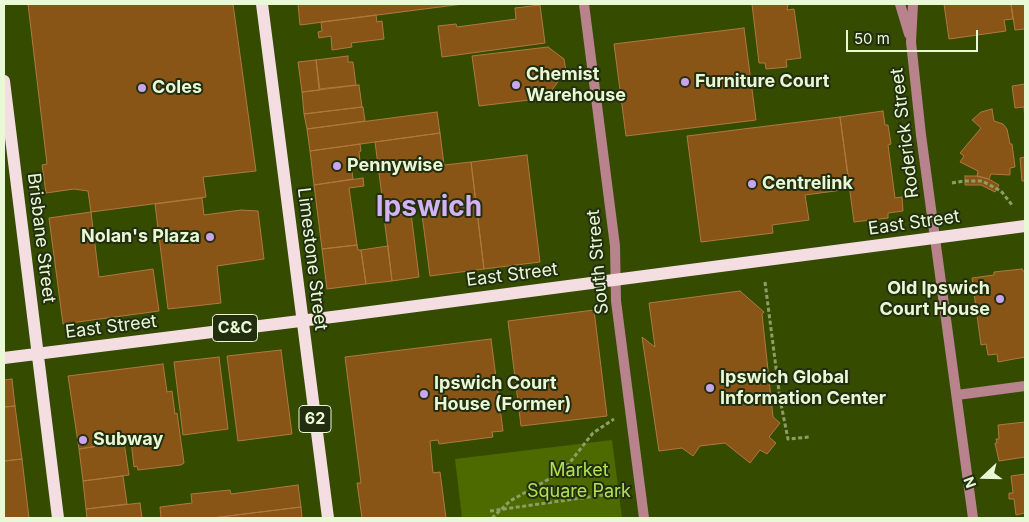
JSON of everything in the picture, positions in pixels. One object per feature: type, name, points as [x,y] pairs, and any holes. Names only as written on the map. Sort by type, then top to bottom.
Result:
[{"type":"main road","name":"Limestone Street","points":[[262,4],[328,518]]},
{"type":"main road","name":"Brisbane Street","points":[[4,88],[58,518]]},
{"type":"main road","name":"East Street","points":[[4,358],[1025,226]]},
{"type":"street","name":"South Street","points":[[584,4],[616,256],[615,279],[644,518]]},
{"type":"street","name":"Roderick Street","points":[[900,4],[911,42]]},
{"type":"street","name":"Roderick Street","points":[[913,4],[911,42],[921,135],[973,518]]},
{"type":"street","points":[[957,395],[1025,386]]},
{"type":"path","points":[[952,183],[983,180],[1001,191],[1012,205]]},
{"type":"path","points":[[765,282],[780,399],[788,439],[809,437]]},
{"type":"path","points":[[492,518],[510,501],[549,479],[567,466],[593,433],[614,419]]},
{"type":"path","points":[[490,511],[624,492]]},
{"type":"green space","name":"Market Square Park","points":[[612,440],[622,518],[462,518],[455,459]]},
{"type":"building","name":"Coles","points":[[28,4],[233,4],[256,171],[203,177],[206,197],[91,212],[88,191],[74,189],[46,193],[42,165],[47,164]]},
{"type":"building","points":[[298,4],[463,4],[300,25]]},
{"type":"building","points":[[752,4],[788,4],[787,10],[794,9],[801,58],[786,60],[787,67],[766,69],[765,63],[759,63]]},
{"type":"building","points":[[944,4],[1011,4],[1013,19],[1004,20],[1006,31],[949,39]]},
{"type":"building","points":[[1011,4],[1025,4],[1025,29],[1015,30]]},
{"type":"building","points":[[540,5],[545,43],[442,57],[438,26],[456,24],[457,27],[516,19],[515,8]]},
{"type":"building","points":[[376,15],[377,22],[382,21],[384,39],[351,43],[352,47],[332,50],[331,36],[319,38],[318,32],[322,31],[321,22]]},
{"type":"building","name":"Furniture Court","points":[[744,28],[756,120],[626,136],[614,44]]},
{"type":"building","name":"Chemist Warehouse","points":[[548,47],[564,59],[566,71],[546,98],[479,106],[472,56]]},
{"type":"building","points":[[348,56],[348,62],[353,62],[356,85],[319,89],[316,60]]},
{"type":"building","points":[[316,60],[320,90],[302,92],[298,62]]},
{"type":"building","points":[[1025,84],[1025,121],[1024,107],[1015,108],[1012,86]]},
{"type":"building","points":[[359,85],[362,107],[304,114],[302,92]]},
{"type":"building","points":[[363,107],[365,121],[307,129],[304,114]]},
{"type":"building","points":[[992,109],[994,121],[1003,124],[1007,129],[1010,144],[1012,144],[1015,167],[1010,168],[1010,175],[991,174],[989,179],[977,176],[978,171],[960,162],[964,156],[960,153],[981,128],[972,120],[981,112]]},
{"type":"building","points":[[883,111],[885,125],[888,125],[891,144],[888,145],[895,198],[902,197],[903,211],[888,213],[888,218],[854,222],[840,117]]},
{"type":"building","points":[[437,112],[440,133],[310,151],[307,129]]},
{"type":"building","points":[[840,117],[850,189],[805,195],[809,220],[772,225],[773,233],[701,242],[687,136]]},
{"type":"building","points":[[440,133],[444,165],[471,162],[484,269],[430,276],[420,199],[383,204],[375,142]]},
{"type":"building","points":[[360,144],[360,162],[351,163],[353,179],[314,185],[310,151]]},
{"type":"building","points":[[527,155],[540,262],[484,269],[471,162]]},
{"type":"building","points":[[1025,157],[1025,181],[1022,181],[1020,158]]},
{"type":"building","points":[[965,176],[989,179],[999,185],[995,192],[981,185],[965,185]]},
{"type":"building","points":[[363,178],[364,186],[349,188],[357,245],[322,249],[314,185]]},
{"type":"building","name":"Nolan's Plaza","points":[[202,198],[204,215],[241,210],[258,211],[264,259],[217,266],[221,303],[168,309],[155,204]]},
{"type":"building","points":[[91,212],[99,277],[153,269],[159,311],[63,324],[49,218]]},
{"type":"building","points":[[411,213],[419,277],[392,281],[384,217]]},
{"type":"building","points":[[357,245],[358,250],[361,250],[366,284],[327,289],[322,249]]},
{"type":"building","points":[[388,246],[392,281],[366,284],[361,250]]},
{"type":"building","name":"Old Ipswich Court House","points":[[1022,269],[1025,271],[1025,357],[998,362],[997,354],[988,355],[986,344],[981,345],[972,278],[994,275],[994,272]]},
{"type":"building","name":"Ipswich Global Information Center","points":[[740,291],[764,312],[762,314],[773,417],[780,423],[769,437],[776,443],[767,454],[760,450],[750,463],[725,443],[700,446],[693,456],[682,448],[659,451],[642,337],[655,347],[649,303]]},
{"type":"building","points":[[594,310],[607,416],[521,426],[508,321]]},
{"type":"building","name":"Ipswich Court House (Former)","points":[[491,339],[503,431],[492,432],[493,437],[439,444],[438,440],[430,441],[433,473],[440,472],[446,518],[362,518],[357,483],[361,483],[345,357]]},
{"type":"building","points":[[281,350],[292,434],[238,441],[227,356]]},
{"type":"building","points":[[219,357],[228,429],[183,435],[174,362]]},
{"type":"building","points":[[163,364],[167,392],[172,391],[175,414],[177,413],[184,463],[181,465],[138,470],[137,466],[134,467],[131,441],[79,449],[68,376]]},
{"type":"building","points":[[12,379],[15,406],[4,407],[4,380]]},
{"type":"building","points":[[15,406],[22,459],[4,461],[4,407]]},
{"type":"building","points":[[1025,422],[1025,457],[999,461],[995,443],[997,443],[996,439],[999,439],[998,425]]},
{"type":"building","points":[[124,442],[129,475],[83,481],[79,449]]},
{"type":"building","points":[[22,459],[29,518],[4,518],[4,461]]},
{"type":"building","points":[[1025,474],[1025,513],[1016,515],[1014,499],[1009,499],[1009,493],[1013,493],[1011,476]]},
{"type":"building","points":[[123,476],[127,504],[86,509],[83,481]]},
{"type":"building","points":[[298,485],[301,507],[212,518],[161,518],[160,507],[192,503],[191,494],[230,490],[231,494]]},
{"type":"building","points":[[140,503],[142,518],[87,518],[86,509]]},
{"type":"building","points":[[301,507],[302,518],[212,518]]},
{"type":"place","name":"Furniture Court","points":[[685,82]]},
{"type":"place","name":"Chemist Warehouse","points":[[516,85]]},
{"type":"place","name":"Coles","points":[[142,88]]},
{"type":"place","name":"Pennywise","points":[[337,166]]},
{"type":"place","name":"Centrelink","points":[[752,184]]},
{"type":"place","name":"Nolan's Plaza","points":[[210,237]]},
{"type":"place","name":"Old Ipswich Court House","points":[[1000,299]]},
{"type":"place","name":"Ipswich Global Information Center","points":[[710,388]]},
{"type":"place","name":"Ipswich Court House (Former)","points":[[424,394]]},
{"type":"place","name":"Subway","points":[[83,440]]},
{"type":"district","name":"Ipswich","points":[[429,208]]}]
